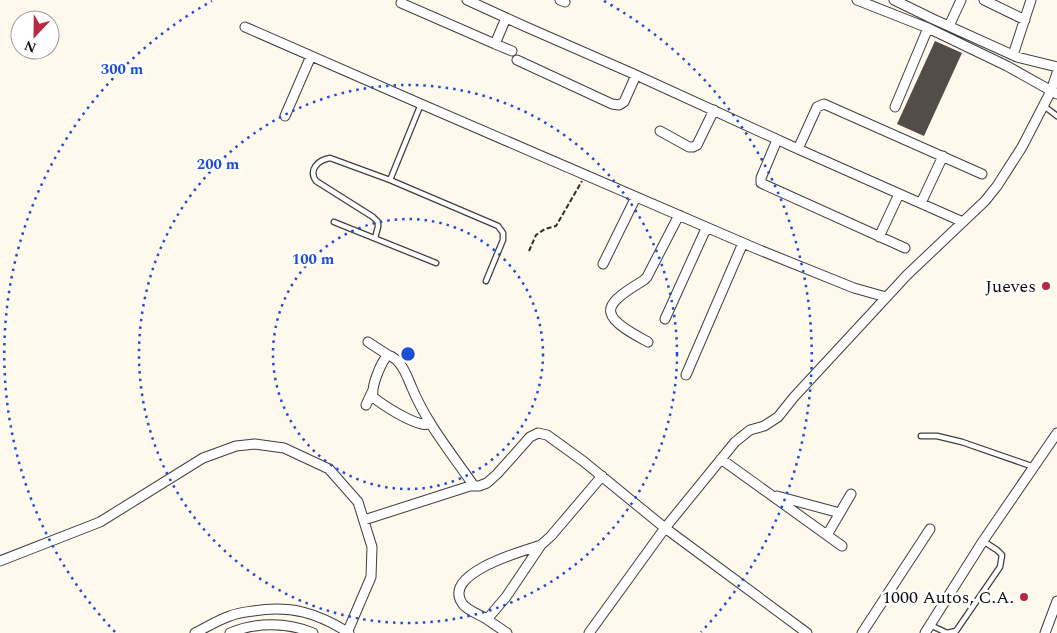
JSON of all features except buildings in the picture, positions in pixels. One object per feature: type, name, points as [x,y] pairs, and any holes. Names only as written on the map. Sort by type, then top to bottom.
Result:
[{"type":"street","points":[[467,0],[963,222]]},
{"type":"street","points":[[857,0],[928,28],[1007,66],[1054,93]]},
{"type":"street","points":[[894,0],[1013,55],[1057,67]]},
{"type":"street","points":[[949,26],[961,0]]},
{"type":"street","points":[[984,0],[1025,20]]},
{"type":"street","points":[[1013,55],[1031,0]]},
{"type":"street","points":[[401,3],[512,51]]},
{"type":"street","points":[[495,44],[506,18]]},
{"type":"street","points":[[245,27],[743,243],[854,288],[886,297]]},
{"type":"street","points":[[895,107],[928,28]]},
{"type":"street","points":[[284,116],[311,56]]},
{"type":"street","points":[[517,60],[612,104],[619,105],[624,102],[636,75]]},
{"type":"street","points":[[589,633],[665,528],[735,442],[750,430],[764,426],[778,417],[886,297],[985,201],[998,186],[1022,148],[1044,106],[1054,93],[1057,73]]},
{"type":"street","points":[[798,149],[817,107],[824,104],[982,174]]},
{"type":"street","points":[[660,131],[689,147],[693,147],[697,145],[714,110]]},
{"type":"street","points":[[777,140],[760,178],[761,183],[905,248]]},
{"type":"street","points":[[921,203],[943,156]]},
{"type":"street","points":[[879,237],[899,194]]},
{"type":"street","points":[[603,264],[636,197]]},
{"type":"street","points":[[648,342],[624,327],[614,318],[610,313],[611,308],[616,300],[647,276],[679,215]]},
{"type":"street","points":[[665,319],[708,228]]},
{"type":"street","points":[[686,375],[743,243]]},
{"type":"street","points":[[368,342],[392,356],[403,368],[430,424],[474,486]]},
{"type":"street","points":[[366,405],[383,360],[388,354]]},
{"type":"street","points":[[372,392],[373,396],[396,412],[423,425],[430,424]]},
{"type":"street","points":[[364,520],[486,483],[530,437],[538,433],[547,435],[583,461],[665,528],[807,633]]},
{"type":"street","points":[[928,629],[983,541],[1057,433]]},
{"type":"street","points":[[0,561],[100,522],[203,458],[236,446],[255,444],[284,448],[329,469],[358,502],[372,547],[371,577],[348,633],[315,615],[300,610],[284,608],[232,615],[196,633]]},
{"type":"street","points":[[721,460],[842,546]]},
{"type":"street","points":[[485,618],[490,617],[541,545],[551,536],[602,476]]},
{"type":"street","points":[[827,536],[851,494]]},
{"type":"street","points":[[771,495],[840,513]]},
{"type":"street","points":[[862,633],[930,529]]},
{"type":"street","points":[[507,633],[462,603],[459,594],[460,587],[467,576],[480,568],[541,545]]},
{"type":"street","points":[[512,555],[521,560],[524,569]]},
{"type":"street","points":[[1045,633],[1057,601]]},
{"type":"street","points":[[230,633],[257,626],[272,625],[290,626],[313,633]]},
{"type":"lane","points":[[390,180],[421,104]]},
{"type":"lane","points":[[1044,106],[1057,116]]},
{"type":"lane","points":[[374,238],[378,222],[373,217],[313,178],[313,172],[321,160],[330,158],[390,180],[498,226],[503,233],[503,240],[486,281]]},
{"type":"lane","points":[[334,222],[436,263]]},
{"type":"lane","points":[[921,436],[937,436],[962,442],[1034,467]]},
{"type":"lane","points":[[928,629],[947,633],[956,631],[1000,567],[1002,555],[998,550],[983,541]]},
{"type":"path","points":[[529,251],[536,234],[556,226],[585,175]]},
{"type":"place","name":"Jueves","points":[[1046,286]]},
{"type":"place","name":"1000 Autos, C.A.","points":[[1024,597]]}]
